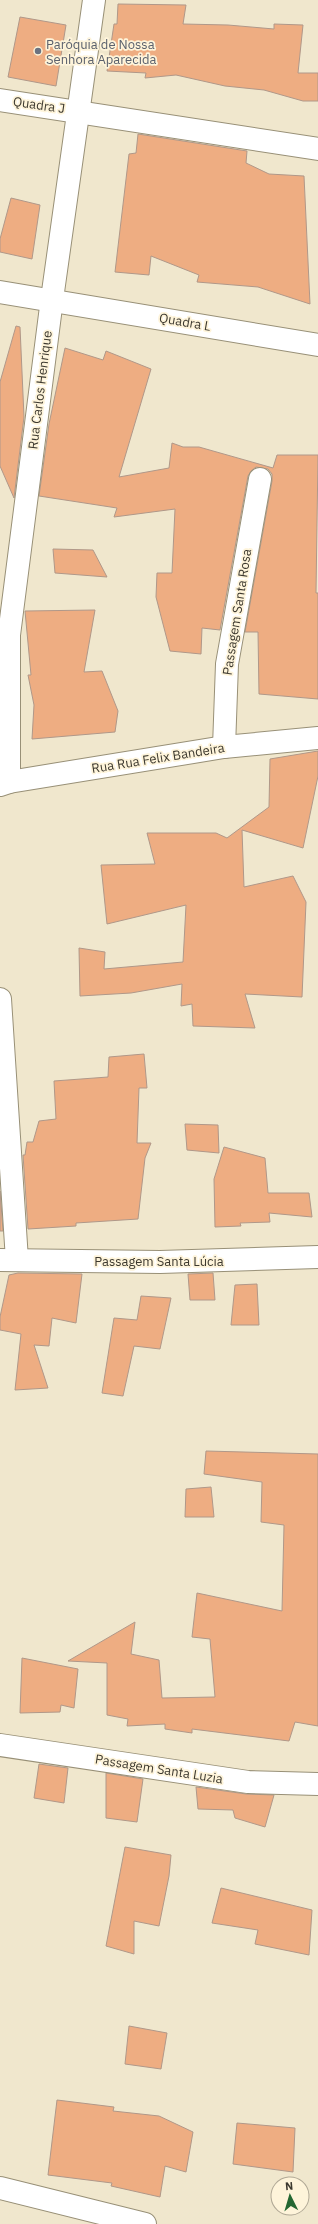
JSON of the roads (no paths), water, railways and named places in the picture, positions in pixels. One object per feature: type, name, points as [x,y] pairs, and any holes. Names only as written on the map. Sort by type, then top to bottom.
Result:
[{"type":"street","name":"Rua Carlos Henrique","points":[[5,783],[4,636],[94,0]]},
{"type":"street","name":"Quadra J","points":[[0,100],[78,111]]},
{"type":"street","points":[[78,111],[318,149]]},
{"type":"street","points":[[0,292],[52,299]]},
{"type":"street","name":"Quadra L","points":[[52,299],[318,344]]},
{"type":"street","name":"Passagem Santa Rosa","points":[[224,747],[227,664],[260,479]]},
{"type":"street","name":"Rua Rua Felix Bandeira","points":[[5,783],[224,747],[318,738]]},
{"type":"street","points":[[0,999],[8,1260]]},
{"type":"street","name":"Passagem Santa Lúcia","points":[[8,1260],[160,1262],[318,1257]]},
{"type":"street","name":"Passagem Santa Luzia","points":[[0,1745],[248,1782],[318,1784]]},
{"type":"street","points":[[0,2188],[145,2224]]},
{"type":"place","name":"Paróquia de Nossa Senhora Aparecida","points":[[38,51]]}]
